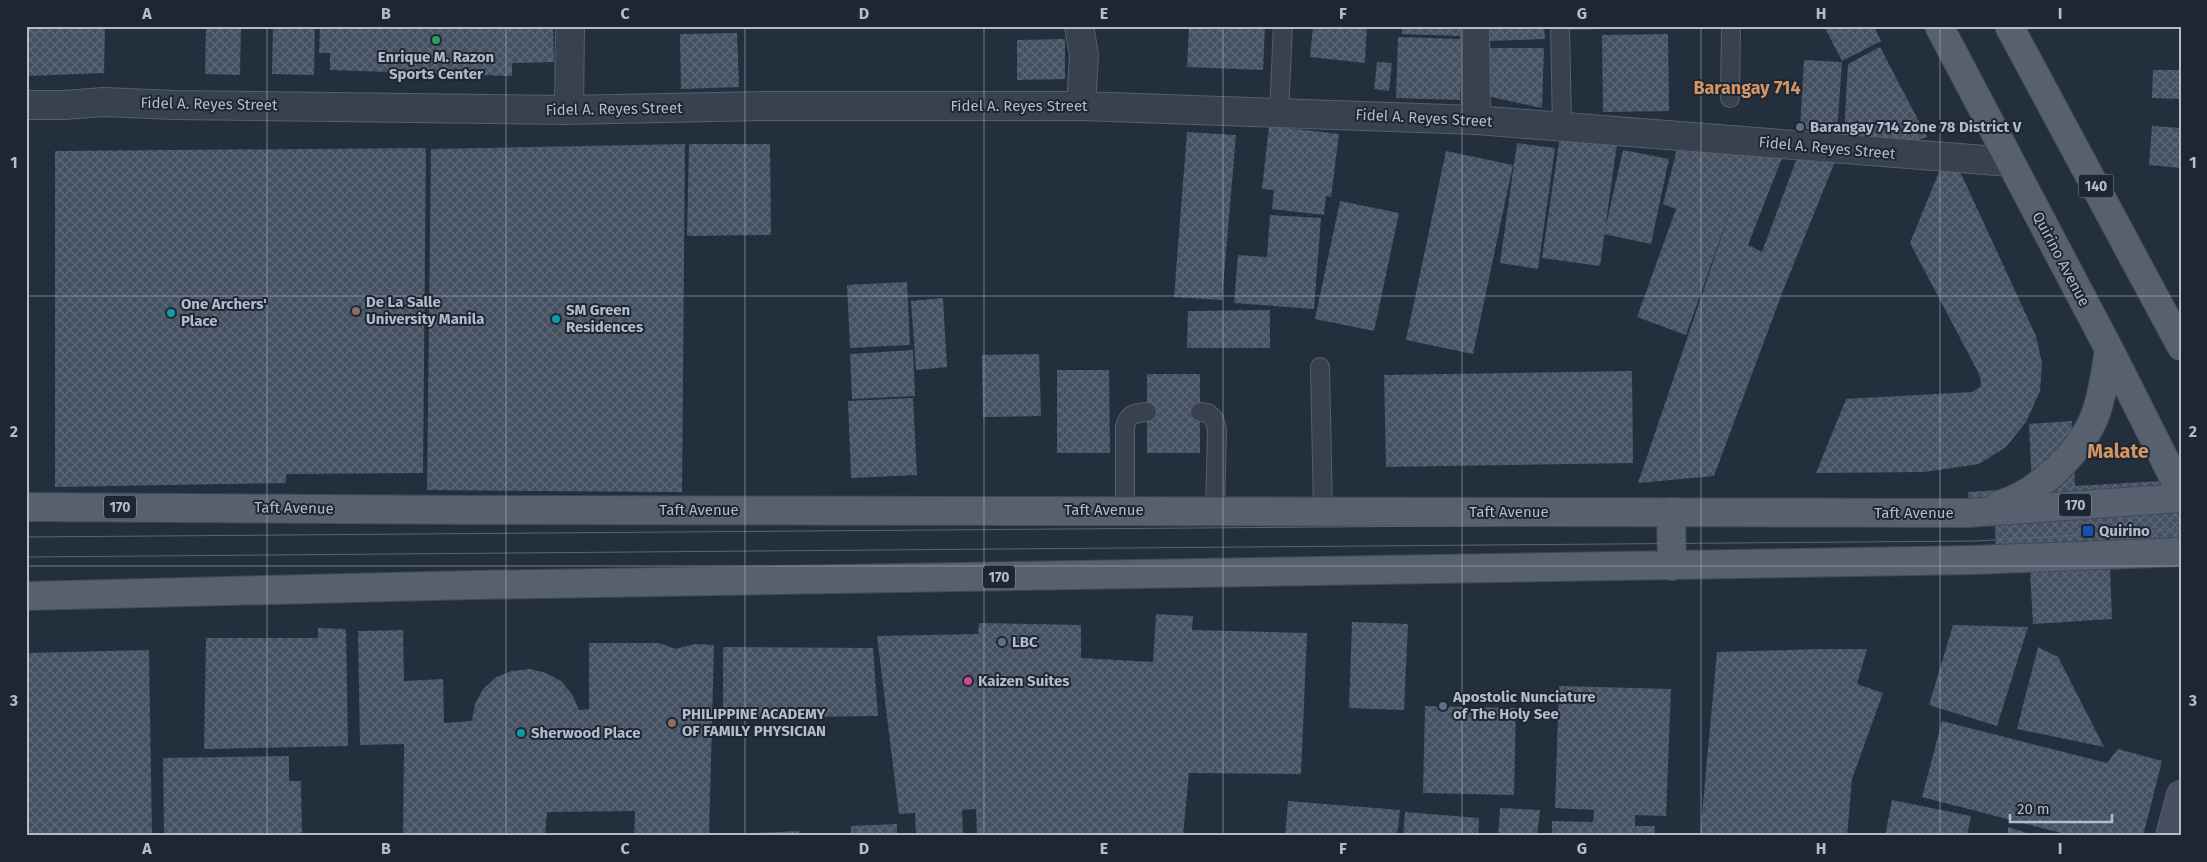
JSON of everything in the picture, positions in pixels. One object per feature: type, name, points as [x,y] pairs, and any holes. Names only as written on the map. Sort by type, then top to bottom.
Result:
[{"type":"main road","name":"Quirino Avenue","points":[[1939,26],[2109,349],[2181,492]]},
{"type":"main road","name":"140","points":[[2010,26],[2181,346]]},
{"type":"main road","points":[[1968,513],[2008,502],[2023,494],[2045,481],[2074,451],[2095,415],[2105,384],[2109,349]]},
{"type":"main road","name":"Taft Avenue","points":[[26,507],[473,510],[1968,513],[2181,498]]},
{"type":"main road","points":[[1671,512],[1672,566]]},
{"type":"main road","name":"170","points":[[26,596],[482,585],[1972,560],[2181,552]]},
{"type":"street","points":[[569,109],[570,26]]},
{"type":"street","points":[[1079,26],[1084,55],[1081,106]]},
{"type":"street","points":[[1476,26],[1476,120]]},
{"type":"street","name":"Fidel A. Reyes Street","points":[[26,105],[104,102],[175,105],[569,109],[766,106],[1081,106],[1476,120],[2010,162]]},
{"type":"street","points":[[2170,836],[2181,795]]},
{"type":"lane","points":[[1279,113],[1283,26]]},
{"type":"lane","points":[[1560,26],[1562,127]]},
{"type":"lane","points":[[1730,98],[1731,26]]},
{"type":"lane","points":[[1320,367],[1323,511]]},
{"type":"lane","points":[[1125,510],[1125,427],[1127,418],[1132,414],[1147,412]]},
{"type":"lane","points":[[1200,412],[1208,413],[1214,419],[1217,430],[1215,510]]},
{"type":"building","points":[[26,26],[105,26],[104,73],[26,76]]},
{"type":"building","points":[[206,26],[241,26],[240,75],[205,74]]},
{"type":"building","points":[[273,26],[315,26],[314,75],[272,74]]},
{"type":"building","name":"Enrique M. Razon Sports Center","points":[[320,26],[553,26],[554,62],[512,63],[512,76],[330,70],[330,53],[319,53]]},
{"type":"building","points":[[1189,26],[1265,26],[1263,70],[1187,67]]},
{"type":"building","points":[[1313,26],[1367,26],[1365,63],[1310,57]]},
{"type":"building","points":[[1402,26],[1460,26],[1460,36],[1402,34]]},
{"type":"building","points":[[1487,26],[1544,26],[1545,39],[1488,41]]},
{"type":"building","points":[[1566,26],[1644,26],[1644,28],[1566,30]]},
{"type":"building","points":[[1824,26],[1874,26],[1881,41],[1842,61]]},
{"type":"building","points":[[737,33],[739,87],[681,89],[680,34]]},
{"type":"building","points":[[1668,34],[1669,111],[1603,112],[1602,35]]},
{"type":"building","points":[[1398,37],[1462,39],[1460,100],[1396,98]]},
{"type":"building","points":[[1065,39],[1065,79],[1017,80],[1017,40]]},
{"type":"building","points":[[1880,47],[1927,137],[1895,147],[1844,132],[1848,64]]},
{"type":"building","points":[[1490,48],[1544,48],[1542,108],[1487,96]]},
{"type":"building","points":[[1804,60],[1842,62],[1837,132],[1800,129]]},
{"type":"building","points":[[1377,62],[1392,63],[1389,91],[1374,89]]},
{"type":"building","points":[[2153,70],[2181,70],[2181,99],[2152,98]]},
{"type":"building","points":[[1269,126],[1339,134],[1331,197],[1326,196],[1324,215],[1272,209],[1274,190],[1262,189]]},
{"type":"building","points":[[2152,126],[2181,128],[2181,168],[2149,165]]},
{"type":"building","points":[[1187,132],[1236,135],[1222,300],[1174,297]]},
{"type":"building","points":[[1560,136],[1617,144],[1600,266],[1542,258]]},
{"type":"building","points":[[1679,141],[1784,153],[1748,245],[1762,252],[1798,155],[1836,159],[1782,293],[1714,476],[1638,483],[1733,203],[1686,335],[1637,317],[1676,209],[1663,204]]},
{"type":"building","points":[[1517,143],[1555,148],[1538,269],[1500,263]]},
{"type":"building","name":"SM Green Residences","points":[[685,144],[682,492],[427,490],[431,149]]},
{"type":"building","points":[[689,144],[770,144],[771,235],[687,236]]},
{"type":"building","name":"One Archers' Place","points":[[426,148],[423,473],[286,474],[286,483],[55,487],[55,151]]},
{"type":"building","points":[[1623,150],[1669,159],[1651,244],[1604,234]]},
{"type":"building","points":[[1446,151],[1513,165],[1473,354],[1406,340]]},
{"type":"building","points":[[1956,163],[2036,336],[2042,363],[2040,391],[2026,422],[2006,447],[1979,464],[1924,472],[1816,473],[1846,399],[1972,392],[1980,387],[1979,374],[1910,243],[1939,172]]},
{"type":"building","points":[[1340,201],[1399,213],[1374,331],[1315,319]]},
{"type":"building","points":[[1270,215],[1321,218],[1314,309],[1234,303],[1238,255],[1267,257]]},
{"type":"building","points":[[907,282],[910,345],[850,348],[847,285]]},
{"type":"building","points":[[943,298],[947,367],[916,370],[911,301]]},
{"type":"building","points":[[1270,310],[1270,348],[1187,348],[1188,311]]},
{"type":"building","points":[[913,350],[915,396],[852,399],[850,354]]},
{"type":"building","points":[[1039,354],[1041,416],[983,417],[982,355]]},
{"type":"building","points":[[1057,370],[1109,370],[1110,453],[1057,453]]},
{"type":"building","points":[[1632,371],[1633,463],[1386,467],[1384,375]]},
{"type":"building","points":[[1147,374],[1200,374],[1200,453],[1147,453]]},
{"type":"building","points":[[913,398],[917,475],[851,478],[848,401]]},
{"type":"building","name":"Quirino","points":[[2072,421],[2075,486],[2181,480],[2181,562],[2110,566],[2112,619],[2033,624],[2030,571],[1972,574],[1971,549],[1996,547],[1994,513],[1969,515],[1968,492],[2032,488],[2029,424]]},
{"type":"building","points":[[1156,614],[1193,616],[1192,630],[1307,633],[1301,774],[1189,773],[1183,836],[977,836],[976,809],[962,810],[963,836],[916,836],[915,813],[899,814],[877,636],[978,634],[979,623],[1081,625],[1081,658],[1153,662]]},
{"type":"building","points":[[1352,622],[1408,624],[1404,710],[1349,708]]},
{"type":"building","points":[[1953,625],[2028,627],[1997,726],[1929,705]]},
{"type":"building","points":[[318,628],[346,629],[348,746],[204,749],[206,638],[318,638]]},
{"type":"building","name":"Sherwood Place","points":[[403,630],[404,681],[443,679],[444,723],[472,721],[475,704],[483,689],[496,677],[512,671],[530,669],[546,673],[561,681],[572,694],[579,710],[589,709],[589,643],[659,643],[676,649],[694,644],[714,645],[709,836],[634,836],[635,811],[547,812],[545,836],[403,836],[404,744],[360,745],[358,631]]},
{"type":"building","points":[[723,647],[873,648],[878,716],[723,718]]},
{"type":"building","points":[[2038,647],[2058,657],[2104,747],[2017,729]]},
{"type":"building","points":[[1867,649],[1857,684],[1883,693],[1852,779],[1847,836],[1700,836],[1717,652]]},
{"type":"building","points":[[149,650],[152,836],[26,836],[26,653]]},
{"type":"building","points":[[1559,686],[1671,689],[1666,816],[1635,815],[1635,826],[1655,826],[1655,836],[1552,836],[1552,821],[1593,822],[1594,810],[1555,808]]},
{"type":"building","points":[[1425,706],[1516,708],[1514,795],[1423,793]]},
{"type":"building","points":[[1942,721],[2107,763],[2118,749],[2162,761],[2143,836],[2073,836],[1922,797]]},
{"type":"building","points":[[289,756],[289,781],[301,781],[302,836],[164,836],[163,758]]},
{"type":"building","points":[[1892,800],[1971,816],[1967,836],[1885,836]]},
{"type":"building","points":[[1288,801],[1400,810],[1397,836],[1285,836]]},
{"type":"building","points":[[1500,808],[1540,810],[1537,836],[1498,836]]},
{"type":"building","points":[[1405,812],[1479,818],[1478,836],[1403,836]]},
{"type":"building","points":[[897,824],[897,836],[851,836],[851,826]]},
{"type":"building","points":[[2008,827],[2033,835],[2033,836],[2008,836]]},
{"type":"building","points":[[799,831],[799,836],[732,836],[731,834]]},
{"type":"tram line","points":[[26,537],[1974,522],[2181,510]]},
{"type":"tram line","points":[[26,557],[1976,541],[2181,529]]},
{"type":"place","name":"Enrique M. Razon Sports Center","points":[[436,40]]},
{"type":"place","name":"Barangay 714 Zone 78 District V","points":[[1800,127]]},
{"type":"place","name":"De La Salle University Manila","points":[[356,311]]},
{"type":"place","name":"One Archers' Place","points":[[171,313]]},
{"type":"place","name":"SM Green Residences","points":[[556,319]]},
{"type":"place","name":"Quirino","points":[[2088,531]]},
{"type":"place","name":"LBC","points":[[1002,642]]},
{"type":"place","name":"Kaizen Suites","points":[[968,681]]},
{"type":"place","name":"Apostolic Nunciature of The Holy See","points":[[1443,706]]},
{"type":"place","name":"PHILIPPINE ACADEMY OF FAMILY PHYSICIAN","points":[[672,723]]},
{"type":"place","name":"Sherwood Place","points":[[521,733]]},
{"type":"district","name":"Barangay 714","points":[[1747,88]]},
{"type":"district","name":"Malate","points":[[2118,451]]}]
